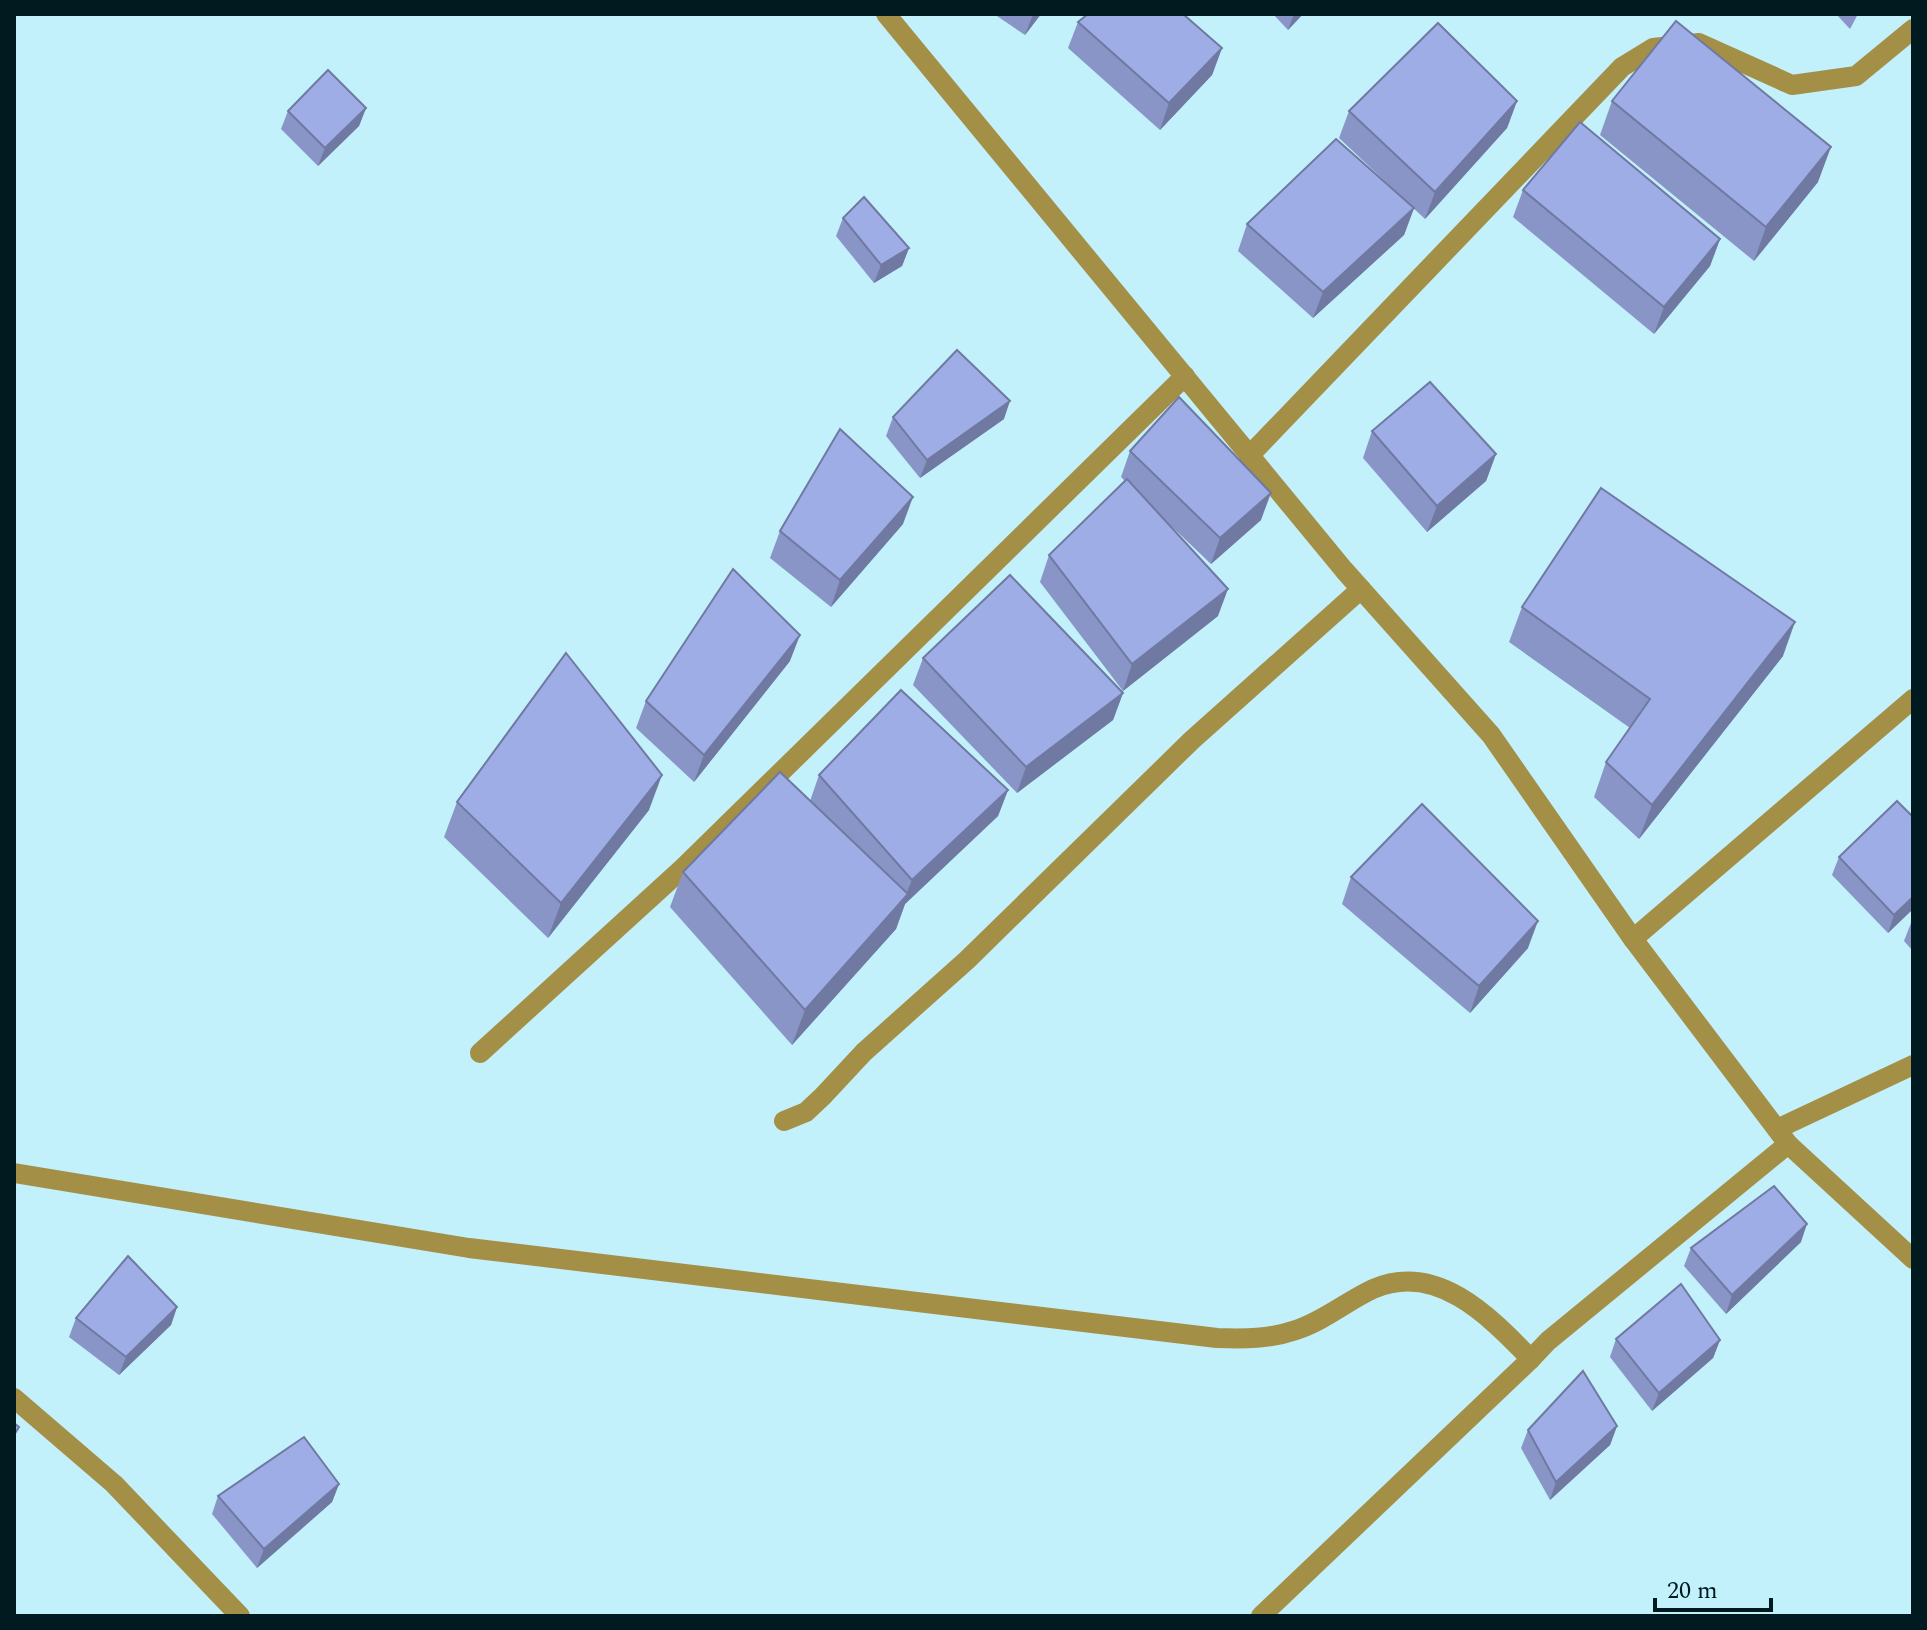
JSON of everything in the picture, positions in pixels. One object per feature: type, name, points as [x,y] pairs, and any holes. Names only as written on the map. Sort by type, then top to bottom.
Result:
[{"type":"street","points":[[886,14],[1249,456],[1361,589],[1491,735],[1633,939],[1782,1137],[1913,1259]]},
{"type":"street","points":[[1249,456],[1622,67],[1653,48],[1699,43],[1792,85],[1856,76],[1913,29]]},
{"type":"street","points":[[480,1053],[683,868],[1185,376]]},
{"type":"street","points":[[784,1121],[806,1112],[864,1052],[967,960],[1192,740],[1361,589]]},
{"type":"street","points":[[1633,939],[1913,699]]},
{"type":"street","points":[[1261,1616],[1548,1341],[1782,1137],[1913,1065]]},
{"type":"street","points":[[14,1173],[469,1248],[1217,1338],[1260,1339],[1298,1330],[1374,1289],[1400,1281],[1425,1282],[1450,1291],[1476,1308],[1531,1359]]},
{"type":"street","points":[[14,1398],[114,1484],[240,1616]]},
{"type":"building","points":[[1088,14],[1183,14],[1222,48],[1169,103],[1078,22]]},
{"type":"building","points":[[1676,21],[1831,147],[1766,227],[1612,101]]},
{"type":"building","points":[[1438,23],[1517,101],[1435,192],[1349,111]]},
{"type":"building","points":[[328,70],[366,108],[325,148],[288,111]]},
{"type":"building","points":[[1580,122],[1720,239],[1664,307],[1523,190]]},
{"type":"building","points":[[1336,139],[1414,208],[1323,292],[1247,224]]},
{"type":"building","points":[[864,197],[909,248],[881,265],[843,218]]},
{"type":"building","points":[[957,350],[1010,401],[927,460],[893,417]]},
{"type":"building","points":[[1430,382],[1496,454],[1437,506],[1372,431]]},
{"type":"building","points":[[1179,397],[1271,493],[1220,538],[1130,451]]},
{"type":"building","points":[[840,429],[913,497],[840,580],[780,531]]},
{"type":"building","points":[[1127,479],[1228,589],[1132,664],[1049,555]]},
{"type":"building","points":[[1601,488],[1795,622],[1652,805],[1606,762],[1650,699],[1522,607]]},
{"type":"building","points":[[733,569],[800,635],[704,755],[646,701]]},
{"type":"building","points":[[1010,575],[1123,693],[1026,767],[923,658]]},
{"type":"building","points":[[566,653],[662,775],[561,903],[457,802]]},
{"type":"building","points":[[901,690],[1008,790],[912,880],[819,775]]},
{"type":"building","points":[[780,772],[908,894],[805,1010],[683,872]]},
{"type":"building","points":[[1897,801],[1913,817],[1913,897],[1894,915],[1839,857]]},
{"type":"building","points":[[1422,804],[1538,921],[1479,986],[1351,877]]},
{"type":"building","points":[[1774,1186],[1807,1224],[1732,1295],[1691,1248]]},
{"type":"building","points":[[128,1256],[177,1307],[126,1357],[76,1318]]},
{"type":"building","points":[[1681,1284],[1720,1340],[1659,1393],[1616,1339]]},
{"type":"building","points":[[1583,1371],[1617,1426],[1556,1482],[1528,1430]]},
{"type":"building","points":[[304,1437],[339,1484],[264,1549],[218,1496]]}]
